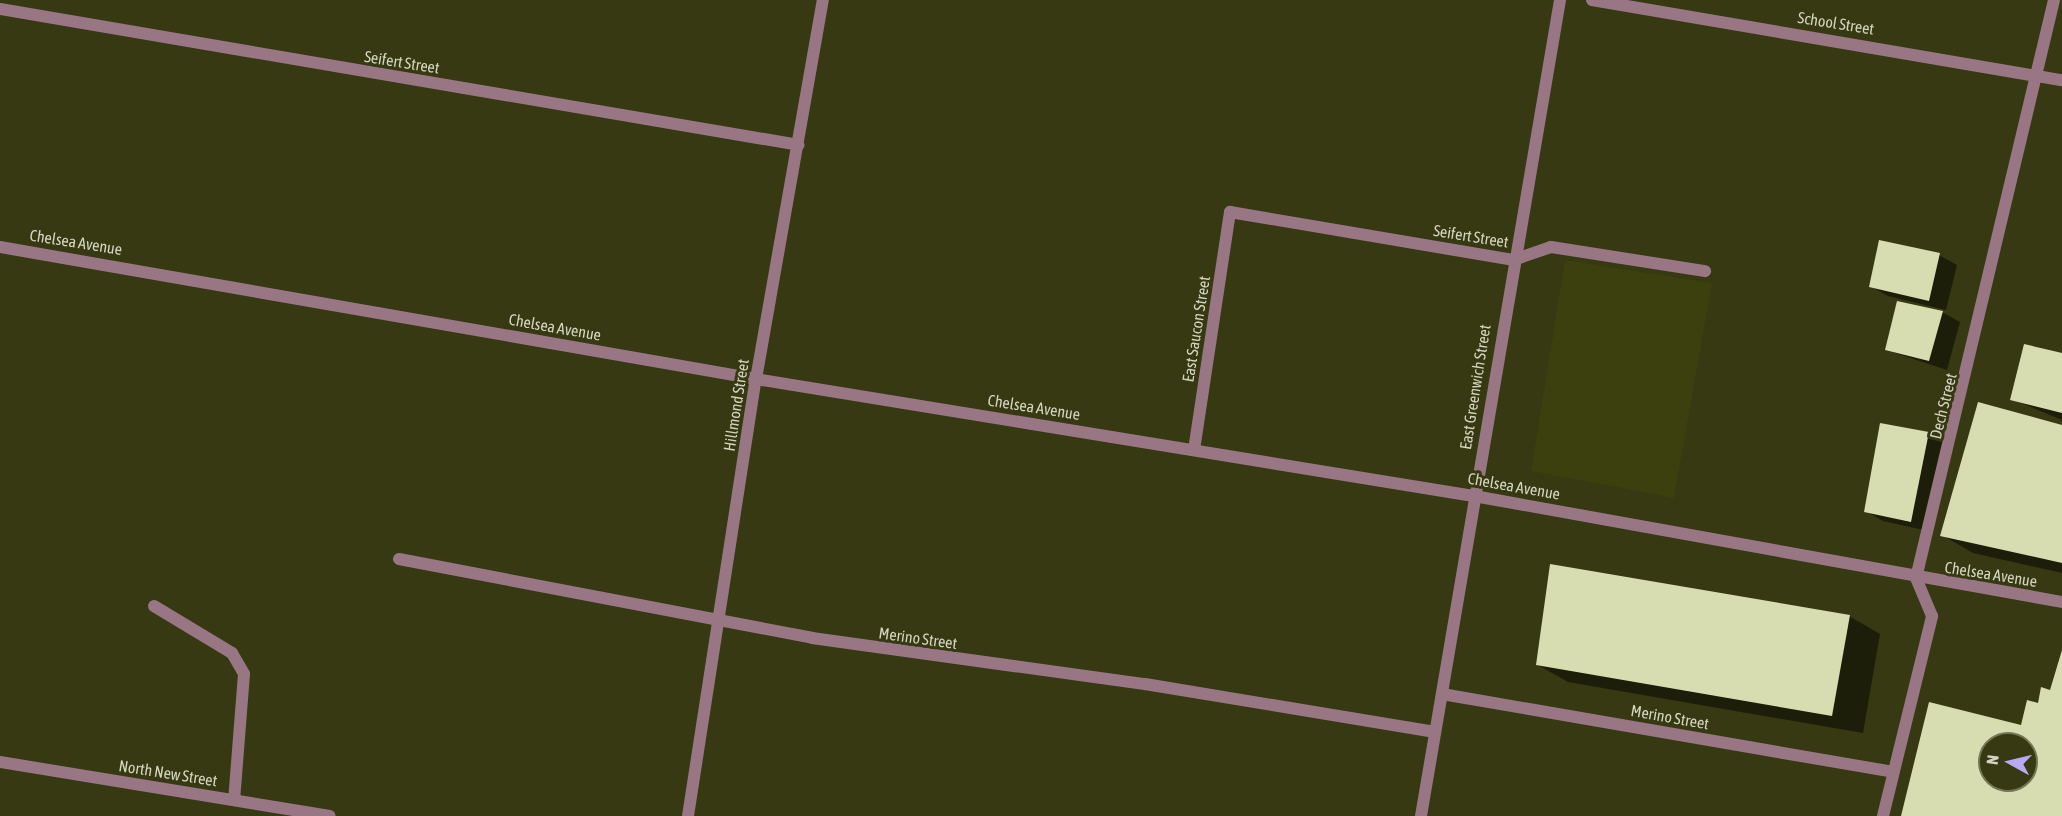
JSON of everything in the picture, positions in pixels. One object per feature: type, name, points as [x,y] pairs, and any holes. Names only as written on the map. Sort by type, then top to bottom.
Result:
[{"type":"street","name":"Hillmond Street","points":[[688,816],[721,617],[756,379],[824,0]]},
{"type":"street","name":"East Greenwich Street","points":[[1421,816],[1512,260],[1560,0]]},
{"type":"street","name":"School Street","points":[[1592,0],[2039,73],[2062,80]]},
{"type":"street","name":"Dech Street","points":[[1916,578],[2039,73],[2054,0]]},
{"type":"street","name":"Seifert Street","points":[[0,9],[799,146]]},
{"type":"street","name":"Seifert Street","points":[[1230,212],[1512,260],[1551,247],[1705,271]]},
{"type":"street","name":"East Saucon Street","points":[[1194,450],[1230,212]]},
{"type":"street","name":"Chelsea Avenue","points":[[0,247],[756,379],[1474,496],[1916,578],[2062,602]]},
{"type":"street","name":"Merino Street","points":[[399,559],[721,617],[881,649],[1145,684],[1435,732]]},
{"type":"street","points":[[1883,816],[1932,616],[1916,578]]},
{"type":"street","points":[[154,606],[232,653],[244,674],[234,800]]},
{"type":"street","name":"Merino Street","points":[[1442,694],[1893,772]]},
{"type":"street","name":"North New Street","points":[[0,762],[330,816]]},
{"type":"shaded area","points":[[1565,260],[1712,283],[1674,498],[1531,471]]},
{"type":"building","points":[[1879,240],[1940,253],[1929,301],[1869,287]]},
{"type":"building","points":[[1897,301],[1943,311],[1929,361],[1885,350]]},
{"type":"building","points":[[2024,344],[2062,353],[2062,413],[2010,400]]},
{"type":"building","points":[[1978,402],[2062,425],[2062,563],[1940,536]]},
{"type":"building","points":[[1880,423],[1929,432],[1911,522],[1864,512]]},
{"type":"building","points":[[1550,564],[1850,615],[1832,716],[1536,665]]},
{"type":"building","points":[[2062,650],[2062,816],[1901,816],[1929,702],[2021,725],[2027,700],[2038,703],[2041,687],[2050,690]]}]
